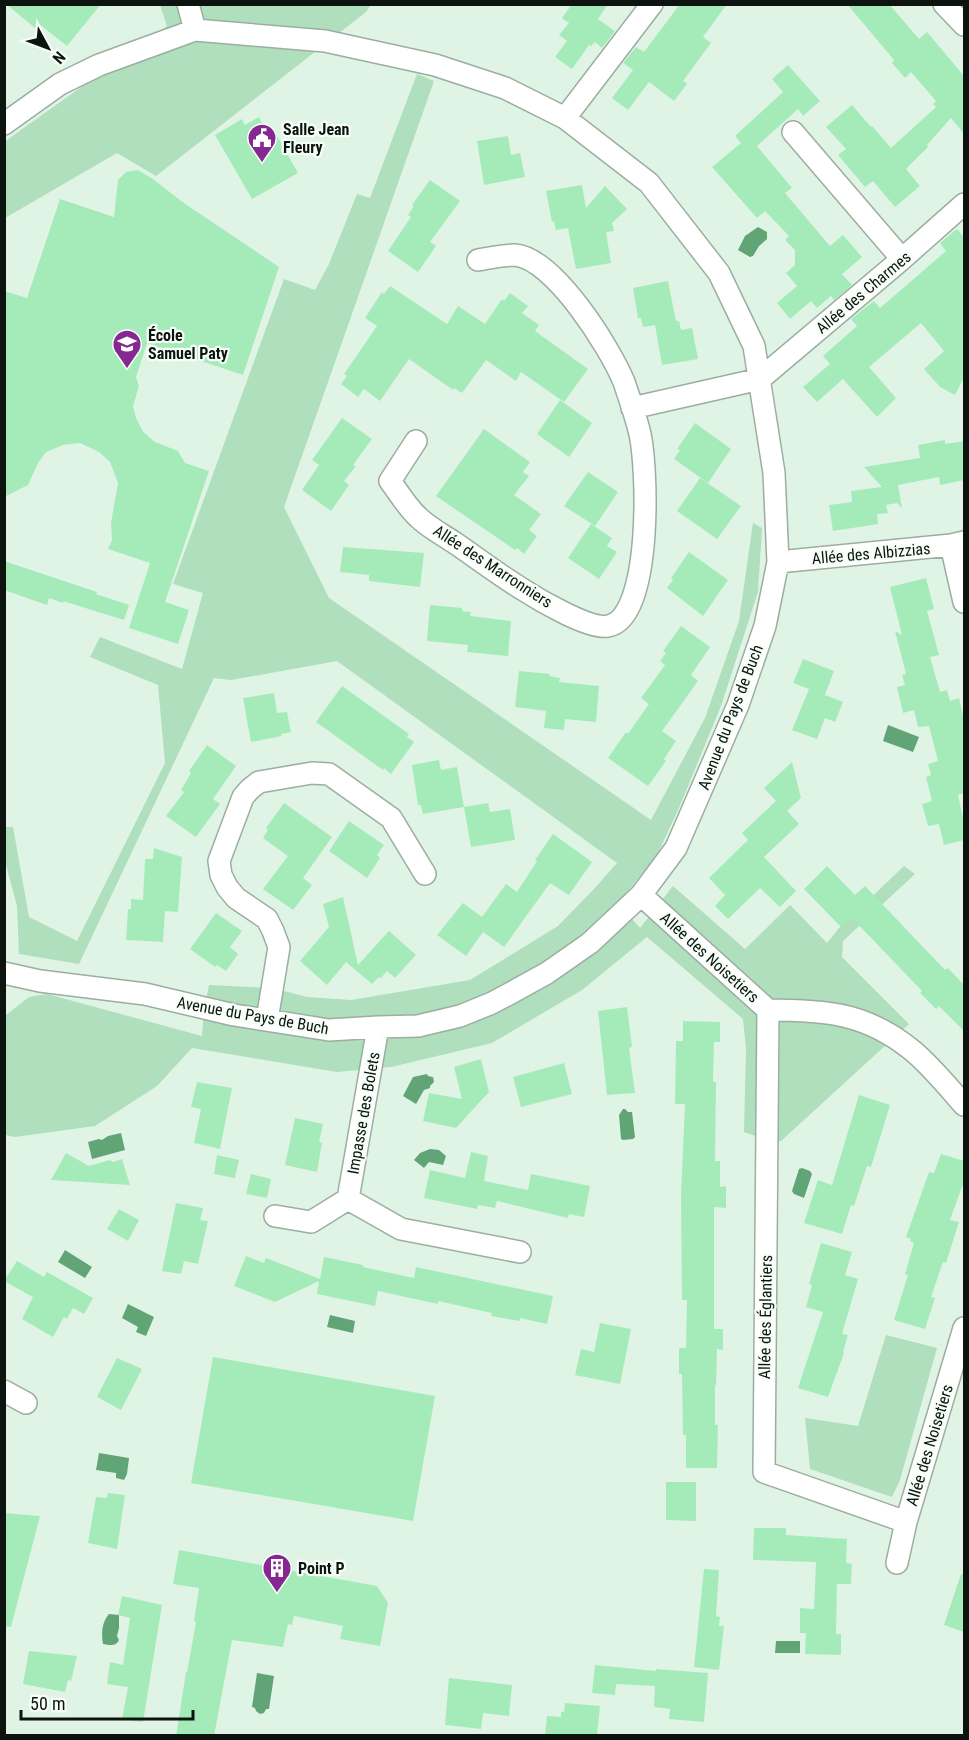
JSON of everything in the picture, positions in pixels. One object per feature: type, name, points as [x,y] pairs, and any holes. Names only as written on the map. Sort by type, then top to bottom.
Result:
[{"type":"street","points":[[188,4],[195,30]]},
{"type":"street","points":[[565,118],[652,4]]},
{"type":"street","points":[[944,4],[964,25]]},
{"type":"street","name":"Avenue du Pays de Buch","points":[[4,124],[60,84],[99,65],[195,30],[339,43],[435,65],[505,88],[565,118],[649,183],[719,273],[754,346],[774,473],[778,562],[765,626],[738,705],[676,848],[641,895],[590,943],[547,973],[492,1003],[460,1016],[418,1026],[329,1030],[204,1009],[145,994],[40,981],[4,973]]},
{"type":"street","points":[[793,132],[902,259]]},
{"type":"street","name":"Allée des Charmes","points":[[760,379],[964,204]]},
{"type":"street","name":"Allée des Marronniers","points":[[416,441],[390,481],[418,517],[531,595],[591,625],[609,626],[622,618],[638,581],[645,534],[645,492],[640,432],[623,381],[608,350],[591,323],[568,292],[540,266],[516,255],[478,260]]},
{"type":"street","points":[[632,408],[760,379]]},
{"type":"street","points":[[958,544],[964,602]]},
{"type":"street","name":"Allée des Albizzias","points":[[778,562],[958,544]]},
{"type":"street","points":[[267,1020],[279,947],[267,919],[236,898],[226,887],[219,861],[243,797],[250,789],[260,782],[312,773],[329,774],[391,818],[425,874]]},
{"type":"street","name":"Allée des Noisetiers","points":[[641,895],[768,1010],[804,1010],[850,1016],[873,1025],[914,1052],[964,1105]]},
{"type":"street","name":"Allée des Églantiers","points":[[768,1010],[764,1472],[906,1522]]},
{"type":"street","name":"Impasse des Bolets","points":[[348,1199],[378,1027]]},
{"type":"street","points":[[275,1216],[311,1221],[348,1199],[401,1229],[520,1252]]},
{"type":"street","name":"Allée des Noisetiers","points":[[897,1563],[906,1522],[964,1328]]},
{"type":"street","points":[[4,1391],[26,1403]]},
{"type":"shaded area","points":[[160,5],[371,5],[366,12],[156,176],[117,153],[5,218],[4,142],[167,26]]},
{"type":"shaded area","points":[[417,74],[434,81],[284,507],[329,598],[651,820],[705,718],[739,621],[753,523],[762,528],[758,592],[721,706],[657,855],[618,903],[640,928],[673,886],[745,949],[790,905],[827,943],[839,928],[904,866],[915,874],[843,941],[842,957],[909,1024],[781,1141],[767,1140],[744,1132],[746,1048],[743,1019],[647,937],[582,990],[492,1043],[391,1067],[337,1072],[192,1048],[157,1086],[95,1126],[15,1137],[5,1135],[5,1019],[6,1015],[29,997],[47,994],[202,1036],[209,985],[272,988],[307,997],[351,1000],[470,980],[558,926],[617,863],[337,661],[231,680],[214,678],[79,964],[19,954],[17,906],[5,861],[5,827],[13,827],[29,917],[77,941],[165,763],[158,685],[90,657],[100,637],[182,669],[203,593],[173,584],[284,279],[315,290],[329,264],[357,194],[370,198]]},
{"type":"shaded area","points":[[758,227],[767,232],[767,239],[750,257],[738,250],[745,236]]},
{"type":"shaded area","points":[[888,725],[919,737],[913,752],[883,741]]},
{"type":"shaded area","points":[[427,1074],[433,1077],[434,1082],[430,1088],[424,1090],[416,1104],[403,1096],[413,1077]]},
{"type":"shaded area","points":[[623,1109],[632,1112],[635,1137],[633,1139],[621,1139],[619,1115]]},
{"type":"shaded area","points":[[121,1133],[125,1150],[92,1159],[88,1142]]},
{"type":"shaded area","points":[[430,1149],[439,1150],[446,1156],[443,1165],[429,1162],[424,1168],[414,1160],[420,1153]]},
{"type":"shaded area","points":[[802,1168],[812,1174],[804,1198],[792,1191],[799,1169]]},
{"type":"shaded area","points":[[65,1250],[92,1267],[85,1278],[58,1262]]},
{"type":"shaded area","points":[[128,1304],[154,1317],[146,1336],[136,1332],[138,1327],[122,1318]]},
{"type":"shaded area","points":[[330,1315],[355,1321],[353,1333],[327,1327]]},
{"type":"shaded area","points":[[886,1335],[937,1348],[900,1480],[892,1497],[810,1469],[805,1418],[858,1426]]},
{"type":"shaded area","points":[[99,1453],[129,1458],[124,1480],[116,1478],[116,1473],[96,1470]]},
{"type":"shaded area","points":[[109,1614],[119,1615],[117,1636],[119,1640],[112,1645],[103,1644],[102,1640],[103,1624]]},
{"type":"shaded area","points":[[776,1641],[800,1641],[800,1653],[775,1653]]},
{"type":"shaded area","points":[[257,1673],[274,1676],[269,1709],[260,1714],[252,1707]]},
{"type":"building","points":[[6,4],[101,4],[67,46],[39,24],[35,28]]},
{"type":"building","points":[[572,4],[608,4],[598,19],[615,31],[602,48],[595,42],[589,45],[572,69],[555,57],[567,41],[559,35],[569,23],[562,18]]},
{"type":"building","points":[[680,4],[727,4],[703,37],[711,43],[683,81],[687,84],[674,101],[649,82],[628,110],[612,98],[633,70],[623,63],[636,47],[644,52]]},
{"type":"building","points":[[847,4],[889,4],[919,39],[927,32],[964,76],[964,134],[951,118],[927,145],[928,147],[906,169],[920,186],[895,207],[873,181],[865,187],[838,155],[846,149],[826,127],[852,105],[891,148],[936,107],[933,104],[936,101],[911,72],[905,78],[892,63],[894,60]]},
{"type":"building","points":[[788,65],[820,101],[803,116],[798,109],[757,146],[792,188],[785,193],[830,246],[843,235],[862,257],[842,274],[852,285],[834,300],[831,296],[817,308],[811,301],[790,319],[777,303],[797,286],[786,273],[795,265],[795,250],[785,240],[789,236],[765,211],[757,218],[712,167],[741,143],[735,136],[783,92],[772,79]]},
{"type":"building","name":"Salle Jean Fleury","points":[[259,117],[266,131],[272,127],[298,173],[252,199],[215,135],[242,119],[245,125]]},
{"type":"building","points":[[508,136],[511,155],[520,153],[525,177],[484,185],[477,141]]},
{"type":"building","name":"École Samuel Paty","points":[[138,170],[279,267],[243,375],[147,343],[136,377],[139,386],[133,406],[143,432],[155,442],[178,451],[185,463],[209,471],[165,602],[189,610],[178,644],[129,628],[150,563],[108,549],[112,540],[111,523],[118,483],[110,462],[99,452],[80,443],[63,445],[46,452],[28,485],[4,497],[4,291],[27,298],[60,199],[114,217],[118,180],[126,172]]},
{"type":"building","points":[[430,180],[460,201],[430,242],[436,246],[418,272],[388,251],[411,217],[408,215],[414,206],[412,205]]},
{"type":"building","points":[[582,185],[586,208],[605,186],[627,209],[612,223],[614,231],[606,232],[611,263],[576,269],[568,228],[556,230],[554,221],[552,222],[546,191]]},
{"type":"building","points":[[957,229],[964,235],[964,377],[955,395],[940,387],[924,369],[944,351],[921,323],[869,367],[896,398],[877,417],[843,379],[817,402],[803,387],[830,364],[823,356],[857,326],[851,319],[874,301],[880,308],[946,251],[940,243]]},
{"type":"building","points":[[668,281],[676,321],[679,321],[681,330],[692,328],[698,359],[662,365],[655,325],[643,327],[641,318],[638,318],[633,288]]},
{"type":"building","points":[[390,286],[447,324],[458,306],[485,324],[502,299],[504,301],[510,293],[528,306],[522,313],[539,325],[535,331],[588,369],[564,402],[521,372],[516,381],[486,360],[462,393],[454,388],[453,390],[409,359],[380,401],[364,389],[358,397],[341,384],[347,376],[344,374],[377,326],[365,318],[382,292],[384,294]]},
{"type":"building","points":[[560,400],[592,423],[569,457],[537,434]]},
{"type":"building","points":[[342,418],[372,439],[353,465],[356,466],[344,481],[349,485],[331,511],[302,490],[319,465],[312,460]]},
{"type":"building","points":[[695,423],[731,449],[708,483],[674,459],[680,450],[677,449]]},
{"type":"building","points":[[484,429],[530,462],[523,472],[529,476],[514,495],[541,514],[529,530],[537,536],[524,554],[436,496]]},
{"type":"building","points":[[945,440],[945,444],[964,441],[964,480],[940,485],[939,477],[898,485],[902,508],[897,503],[886,505],[888,513],[877,514],[878,524],[833,531],[829,505],[852,502],[851,491],[882,487],[864,467],[920,458],[918,445]]},
{"type":"building","points":[[588,472],[618,492],[595,526],[564,506]]},
{"type":"building","points":[[700,478],[741,506],[717,539],[677,511]]},
{"type":"building","points":[[591,524],[612,538],[607,546],[617,552],[599,579],[568,558]]},
{"type":"building","points":[[343,547],[424,553],[420,587],[369,581],[369,575],[340,572]]},
{"type":"building","points":[[689,552],[728,580],[703,616],[667,588],[673,580],[671,578]]},
{"type":"building","points":[[4,561],[129,605],[124,620],[49,598],[47,605],[4,590]]},
{"type":"building","points":[[926,578],[934,609],[927,611],[939,655],[930,657],[940,692],[947,690],[950,701],[959,698],[964,720],[964,793],[958,795],[964,823],[964,840],[944,845],[939,824],[928,826],[922,804],[932,801],[926,777],[931,775],[928,764],[938,761],[929,726],[918,727],[914,710],[903,713],[897,687],[905,685],[902,675],[906,674],[895,631],[902,635],[890,587]]},
{"type":"building","points":[[430,605],[462,608],[462,611],[471,612],[470,616],[511,621],[508,656],[467,652],[468,645],[427,641]]},
{"type":"building","points":[[681,626],[710,647],[691,675],[698,681],[662,731],[676,741],[664,759],[666,761],[648,786],[608,758],[649,704],[641,698],[665,665],[660,661],[666,653],[663,651]]},
{"type":"building","points":[[803,659],[834,671],[825,695],[843,702],[835,722],[825,718],[817,739],[792,730],[809,689],[793,683]]},
{"type":"building","points":[[519,671],[550,674],[549,676],[560,678],[559,682],[599,686],[596,722],[565,719],[564,730],[544,728],[546,711],[515,707]]},
{"type":"building","points":[[342,686],[409,734],[407,737],[414,742],[391,774],[316,722]]},
{"type":"building","points":[[274,693],[277,713],[287,712],[291,732],[251,742],[243,698]]},
{"type":"building","points":[[207,745],[236,766],[213,799],[220,804],[196,837],[166,816],[184,792],[181,790],[191,773],[189,771]]},
{"type":"building","points":[[439,760],[441,770],[457,767],[464,807],[423,814],[421,805],[418,805],[412,765]]},
{"type":"building","points":[[792,762],[801,798],[787,811],[799,824],[764,857],[796,891],[780,907],[760,888],[728,919],[715,906],[725,895],[709,878],[748,840],[742,833],[776,801],[764,788]]},
{"type":"building","points":[[284,803],[332,837],[303,878],[312,885],[293,910],[263,889],[288,856],[263,838],[268,830],[266,828]]},
{"type":"building","points":[[488,803],[490,812],[510,809],[515,840],[471,847],[464,807]]},
{"type":"building","points":[[349,821],[384,845],[377,855],[380,858],[367,878],[329,851]]},
{"type":"building","points":[[553,834],[592,862],[569,895],[550,883],[504,947],[483,932],[466,956],[437,935],[463,903],[482,917],[506,884],[517,892]]},
{"type":"building","points":[[154,848],[182,857],[178,912],[165,911],[163,942],[126,940],[131,899],[143,900],[145,859],[153,859]]},
{"type":"building","points":[[827,866],[855,895],[865,886],[945,970],[948,968],[964,985],[964,1031],[939,1006],[936,1009],[920,993],[922,991],[851,917],[841,927],[804,889]]},
{"type":"building","points":[[343,897],[358,965],[389,931],[416,955],[395,978],[387,971],[372,984],[346,962],[327,985],[300,961],[329,927],[323,904]]},
{"type":"building","points":[[216,913],[242,931],[230,947],[238,954],[226,971],[217,965],[215,967],[190,949]]},
{"type":"building","points":[[627,1007],[632,1047],[629,1048],[635,1093],[607,1095],[598,1011]]},
{"type":"building","points":[[683,1021],[720,1022],[720,1042],[714,1042],[715,1161],[720,1161],[720,1187],[726,1186],[726,1208],[714,1207],[714,1329],[723,1329],[723,1350],[717,1349],[715,1385],[715,1425],[718,1425],[717,1468],[686,1468],[686,1435],[683,1435],[682,1374],[679,1374],[679,1348],[686,1348],[687,1300],[682,1300],[681,1195],[685,1104],[675,1104],[676,1041],[683,1041]]},
{"type":"building","points":[[481,1059],[489,1092],[456,1128],[423,1121],[429,1093],[462,1099],[454,1067]]},
{"type":"building","points":[[564,1063],[572,1094],[521,1107],[513,1077]]},
{"type":"building","points":[[197,1082],[232,1088],[220,1149],[194,1143],[201,1109],[191,1107]]},
{"type":"building","points":[[859,1095],[890,1105],[871,1167],[867,1166],[842,1234],[804,1223],[818,1180],[832,1185]]},
{"type":"building","points":[[295,1118],[323,1124],[317,1172],[285,1165]]},
{"type":"building","points":[[471,1152],[488,1156],[484,1181],[528,1190],[531,1174],[590,1186],[584,1217],[569,1214],[568,1218],[497,1201],[495,1208],[478,1205],[477,1209],[424,1198],[430,1170],[465,1178]]},
{"type":"building","points":[[66,1153],[89,1166],[122,1159],[130,1185],[51,1180]]},
{"type":"building","points":[[941,1154],[964,1161],[964,1181],[950,1220],[959,1222],[946,1263],[943,1262],[931,1297],[935,1298],[925,1329],[894,1320],[908,1275],[905,1274],[914,1243],[906,1237],[929,1172],[934,1173]]},
{"type":"building","points":[[217,1155],[239,1160],[235,1178],[214,1174]]},
{"type":"building","points":[[251,1174],[271,1179],[267,1198],[246,1194]]},
{"type":"building","points":[[176,1203],[203,1208],[200,1220],[208,1221],[198,1264],[184,1261],[181,1274],[162,1271]]},
{"type":"building","points":[[119,1209],[139,1220],[128,1241],[107,1229]]},
{"type":"building","points":[[821,1243],[852,1252],[845,1275],[858,1279],[842,1334],[848,1335],[844,1353],[828,1397],[798,1388],[823,1312],[806,1307],[812,1285],[809,1284]]},
{"type":"building","points":[[246,1256],[264,1263],[266,1258],[320,1279],[324,1257],[414,1278],[416,1267],[553,1296],[547,1324],[520,1318],[520,1321],[491,1316],[492,1313],[438,1301],[438,1304],[378,1291],[375,1306],[317,1294],[319,1281],[275,1302],[234,1286]]},
{"type":"building","points":[[17,1261],[44,1277],[47,1272],[93,1298],[84,1314],[73,1308],[67,1319],[64,1317],[53,1337],[22,1319],[33,1297],[4,1281]]},
{"type":"building","points":[[600,1323],[631,1329],[620,1384],[575,1375],[581,1349],[594,1352]]},
{"type":"building","points":[[213,1357],[435,1396],[413,1521],[191,1483]]},
{"type":"building","points":[[117,1358],[142,1369],[121,1410],[97,1397]]},
{"type":"building","points":[[666,1482],[696,1482],[696,1521],[666,1520]]},
{"type":"building","points":[[108,1493],[125,1495],[117,1549],[88,1543],[96,1497],[107,1498]]},
{"type":"building","points":[[4,1513],[40,1516],[11,1627],[4,1626]]},
{"type":"building","points":[[754,1528],[786,1528],[786,1535],[847,1539],[846,1563],[852,1564],[851,1584],[837,1584],[836,1634],[841,1634],[841,1655],[805,1654],[806,1633],[800,1633],[800,1608],[814,1609],[816,1562],[753,1560]]},
{"type":"building","name":"Point P","points":[[179,1550],[377,1586],[388,1603],[380,1646],[340,1639],[343,1626],[294,1616],[292,1625],[288,1624],[283,1647],[232,1640],[214,1736],[176,1736],[196,1622],[194,1621],[199,1588],[173,1584]]},
{"type":"building","points":[[704,1569],[719,1570],[716,1616],[720,1617],[719,1626],[724,1626],[719,1670],[694,1667]]},
{"type":"building","points":[[961,1574],[964,1574],[964,1632],[944,1625]]},
{"type":"building","points":[[122,1596],[162,1605],[143,1722],[122,1719],[128,1687],[107,1684],[110,1662],[123,1665],[130,1618],[118,1615]]},
{"type":"building","points":[[29,1651],[77,1656],[71,1681],[68,1680],[65,1692],[23,1684]]},
{"type":"building","points":[[595,1665],[708,1673],[704,1722],[669,1719],[670,1709],[654,1707],[655,1686],[616,1684],[615,1695],[592,1693]]},
{"type":"building","points":[[449,1678],[512,1685],[509,1716],[483,1713],[481,1729],[445,1725]]},
{"type":"building","points":[[565,1703],[600,1706],[597,1736],[545,1736],[547,1716],[561,1717]]},
{"type":"place","name":"Salle Jean Fleury","points":[[262,164]]},
{"type":"place","name":"École Samuel Paty","points":[[127,370]]},
{"type":"place","name":"Point P","points":[[277,1594]]}]
